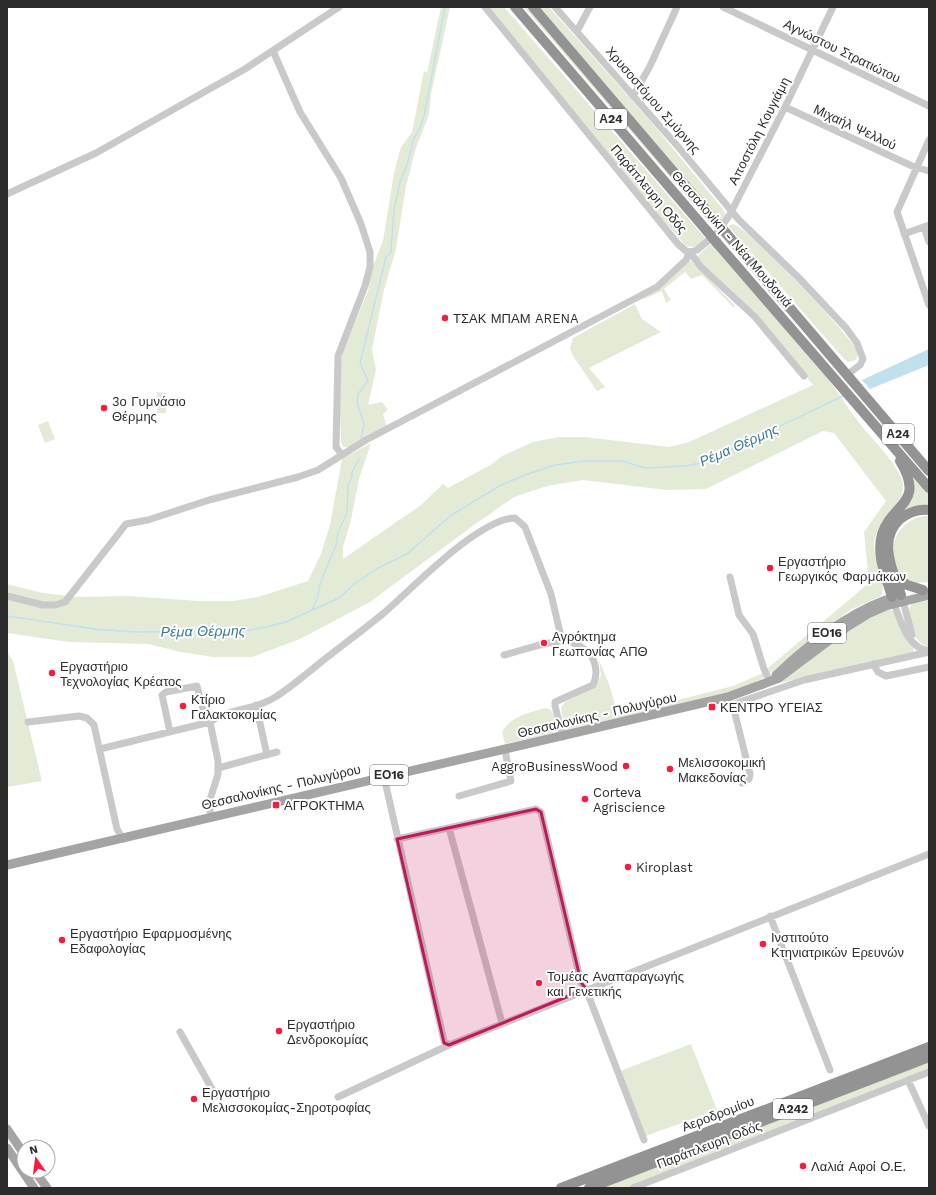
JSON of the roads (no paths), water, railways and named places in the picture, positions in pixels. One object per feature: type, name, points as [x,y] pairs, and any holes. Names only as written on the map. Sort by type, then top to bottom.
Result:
[{"type":"highway","name":"Θεσσαλονίκη - Νέα Μουδανιά","points":[[515,7],[929,488]]},
{"type":"highway","name":"Θεσσαλονίκη - Νέα Μουδανιά","points":[[533,7],[718,224],[852,375],[867,398],[929,471]]},
{"type":"highway","points":[[878,428],[905,469],[909,484],[906,499],[884,530],[881,544],[881,557],[897,599]]},
{"type":"highway","points":[[897,599],[895,576],[887,550],[892,529],[911,512],[929,510]]},
{"type":"highway","points":[[895,576],[907,585],[927,591]]},
{"type":"highway","name":"Αεροδρομίου","points":[[561,1188],[929,1047]]},
{"type":"highway","name":"Αεροδρομίου","points":[[589,1188],[929,1057]]},
{"type":"main road","name":"Θεσσαλονίκης - Πολυγύρου","points":[[7,865],[122,839],[211,816],[728,698],[770,681],[836,625],[865,608],[927,591]]},
{"type":"main road","points":[[7,1129],[16,1142]]},
{"type":"main road","points":[[7,1148],[34,1188]]},
{"type":"main road","points":[[41,1179],[47,1188]]},
{"type":"street","points":[[7,194],[96,153],[245,69],[339,7]]},
{"type":"street","name":"Παράπλευρη Οδός","points":[[485,7],[674,239],[683,248],[690,252],[702,267],[755,317],[804,376]]},
{"type":"street","name":"Χρυσοστόμου Σμύρνης","points":[[555,7],[726,203],[731,211],[798,277],[857,342],[863,358],[860,365],[852,375]]},
{"type":"street","points":[[577,31],[590,7]]},
{"type":"street","points":[[633,96],[650,66],[677,7]]},
{"type":"street","name":"Αγνώστου Στρατιώτου","points":[[723,7],[929,106]]},
{"type":"street","name":"Αποστόλη Κουγιάμη","points":[[690,252],[697,250],[717,233],[738,199],[785,107],[830,8]]},
{"type":"street","points":[[272,51],[300,112],[341,178],[361,224],[370,252],[370,267],[365,286],[342,344],[337,365],[338,421],[336,447],[342,455]]},
{"type":"street","name":"Μιχαήλ Ψελλού","points":[[785,107],[916,168],[929,171]]},
{"type":"street","points":[[929,140],[897,209],[904,234],[929,304]]},
{"type":"street","points":[[726,203],[738,199]]},
{"type":"street","points":[[904,234],[926,226],[929,242]]},
{"type":"street","points":[[7,596],[43,605],[62,604],[68,599],[82,578],[126,524],[148,520],[209,500],[298,477],[318,470],[405,419],[657,287],[686,260],[690,252]]},
{"type":"street","points":[[100,749],[210,722],[226,713],[256,705],[277,696],[384,613],[430,570],[470,539],[499,521],[508,518],[515,518],[525,527],[551,594],[562,641]]},
{"type":"street","points":[[730,577],[739,615],[753,634],[764,669],[770,681]]},
{"type":"street","points":[[897,599],[910,639],[917,647],[929,651]]},
{"type":"street","points":[[504,655],[562,641],[584,648],[591,656],[595,664],[597,676],[593,686],[555,702],[563,736]]},
{"type":"street","points":[[742,783],[749,779],[750,774],[734,710],[737,704],[804,680],[929,651]]},
{"type":"street","points":[[873,664],[878,672],[886,676],[929,667]]},
{"type":"street","points":[[170,732],[162,695],[166,692],[197,686],[205,718],[210,722],[218,768],[209,803],[211,816]]},
{"type":"street","points":[[256,705],[267,755]]},
{"type":"street","points":[[28,722],[79,716],[87,718],[94,725],[118,829],[122,839]]},
{"type":"street","points":[[459,796],[509,783],[511,779],[505,750]]},
{"type":"street","points":[[218,768],[277,752]]},
{"type":"street","points":[[384,777],[444,1040],[449,1045]]},
{"type":"street","points":[[397,839],[536,809],[541,812],[581,982],[586,990],[644,1140]]},
{"type":"street","points":[[449,828],[502,1023]]},
{"type":"street","points":[[338,1097],[449,1045],[502,1023],[929,854]]},
{"type":"street","points":[[770,916],[830,1070]]},
{"type":"street","points":[[180,1032],[216,1096]]},
{"type":"street","name":"Παράπλευρη Οδός","points":[[633,1188],[929,1072]]},
{"type":"street","points":[[908,1080],[929,1126]]},
{"type":"water","points":[[929,349],[929,365],[870,389],[862,380]]},
{"type":"waterway","points":[[361,440],[364,424],[357,402],[358,394],[368,381],[360,363],[386,257],[391,253],[394,210],[400,182],[407,165],[414,138],[420,128],[424,116],[445,7]]},
{"type":"waterway","name":"Ρέμα Θέρμης","points":[[7,616],[95,629],[134,632],[245,631],[286,622],[339,598],[357,582],[378,568],[407,554],[450,516],[501,485],[525,475],[555,465],[585,461],[622,461],[645,468],[686,466],[705,462],[843,396]]},
{"type":"waterway","points":[[312,610],[318,596],[320,584],[336,545],[338,532],[347,513],[348,485],[352,478],[352,472],[359,459]]},
{"type":"place","name":"ΤΣΑΚ ΜΠΑΜ ARENA","points":[[445,318]]},
{"type":"place","name":"3ο Γυμνάσιο Θέρμης","points":[[104,408]]},
{"type":"place","name":"Εργαστήριο Γεωργικός Φαρμάκων","points":[[770,568]]},
{"type":"place","name":"Αγρόκτημα Γεωπονίας ΑΠΘ","points":[[544,643]]},
{"type":"place","name":"Εργαστήριο Τεχνολογίας Κρέατος","points":[[52,673]]},
{"type":"place","name":"Κτίριο Γαλακτοκομίας","points":[[183,706]]},
{"type":"place","name":"ΚΕΝΤΡΟ ΥΓΕΙΑΣ","points":[[712,707]]},
{"type":"place","name":"AggroBusinessWood","points":[[626,766]]},
{"type":"place","name":"Μελισσοκομική Μακεδονίας","points":[[670,769]]},
{"type":"place","name":"Corteva Agriscience","points":[[585,799]]},
{"type":"place","name":"ΑΓΡΟΚΤΗΜΑ","points":[[276,805]]},
{"type":"place","name":"Kiroplast","points":[[628,867]]},
{"type":"place","name":"Εργαστήριο Εφαρμοσμένης Εδαφολογίας","points":[[62,940]]},
{"type":"place","name":"Ινστιτούτο Κτηνιατρικών Ερευνών","points":[[763,944]]},
{"type":"place","name":"Τομέας Αναπαραγωγής και Γενετικής","points":[[539,983]]},
{"type":"place","name":"Εργαστήριο Δενδροκομίας","points":[[279,1031]]},
{"type":"place","name":"Εργαστήριο Μελισσοκομίας-Σηροτροφίας","points":[[194,1099]]},
{"type":"place","name":"Λαλιά Αφοί Ο.Ε.","points":[[803,1166]]}]
